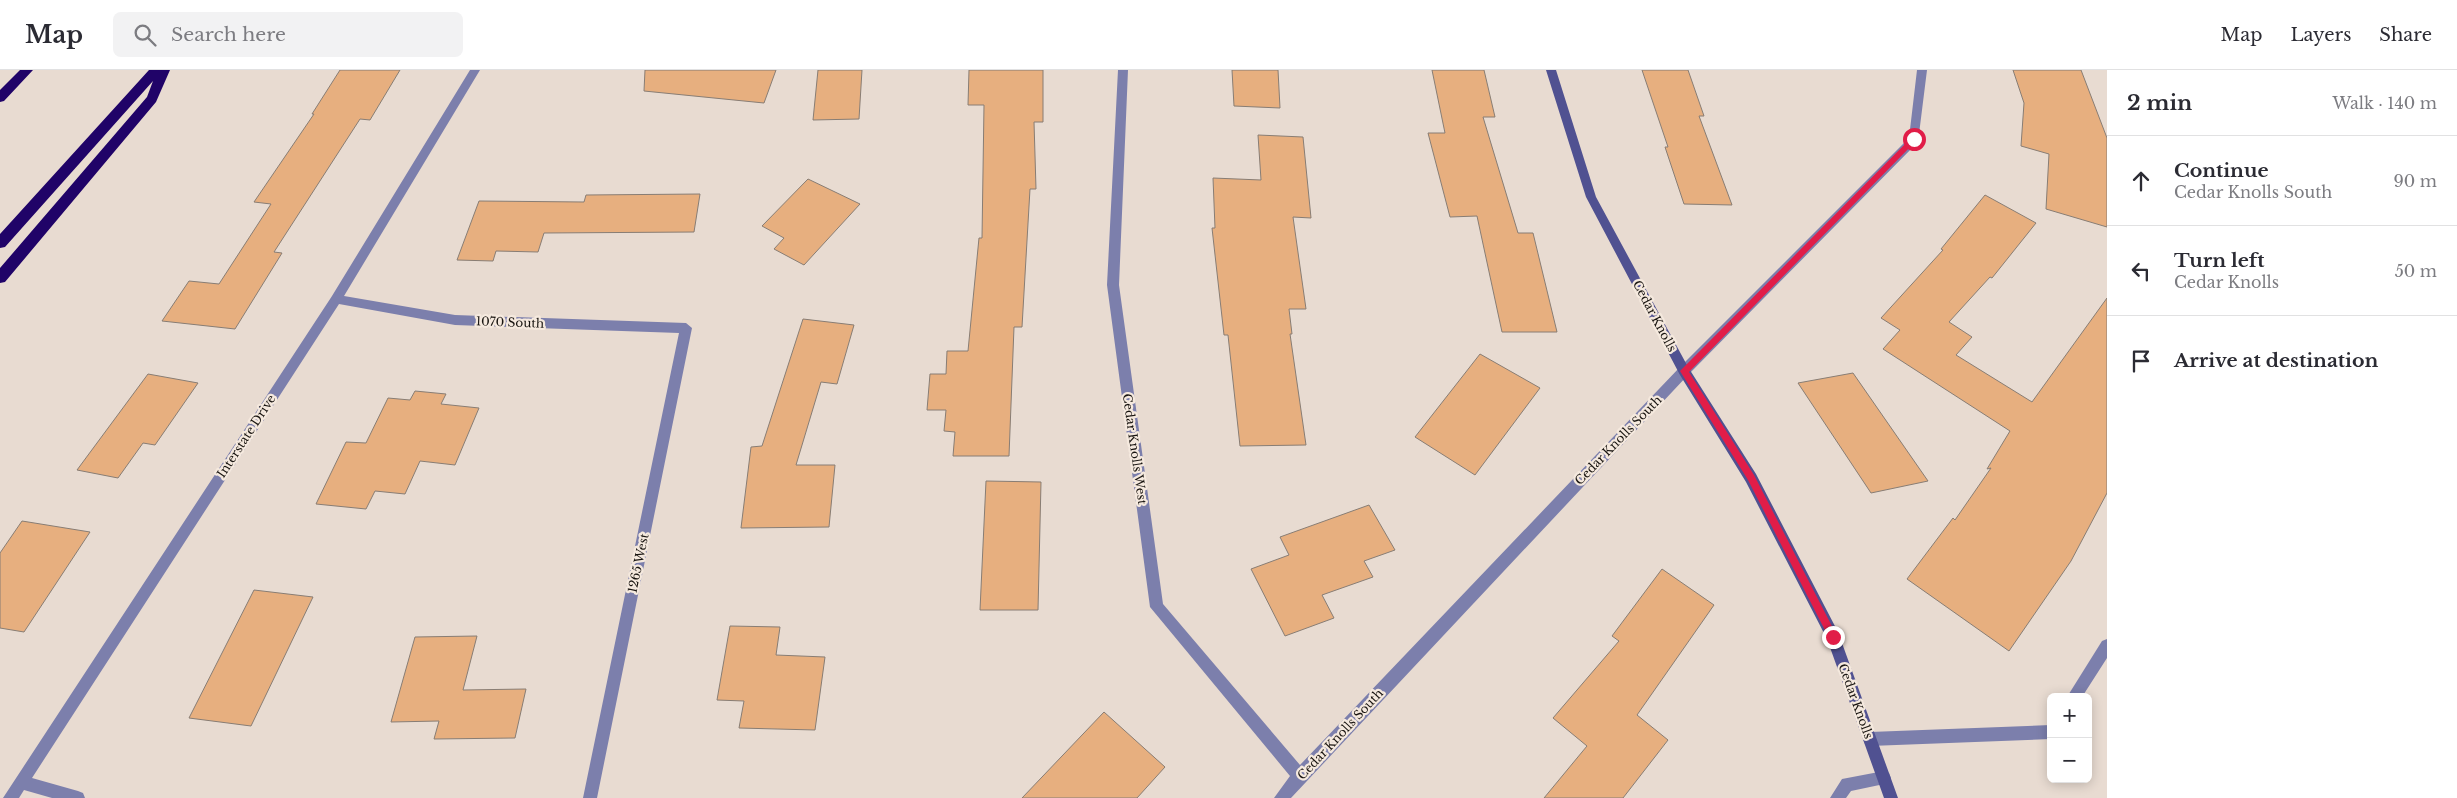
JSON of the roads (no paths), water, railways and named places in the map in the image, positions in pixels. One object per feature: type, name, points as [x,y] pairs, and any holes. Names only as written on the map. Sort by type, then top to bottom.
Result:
[{"type":"highway","points":[[0,98],[27,70]]},
{"type":"highway","points":[[0,243],[156,70]]},
{"type":"highway","points":[[0,278],[152,99],[164,70]]},
{"type":"street","name":"Interstate Drive","points":[[10,798],[336,298],[475,70]]},
{"type":"street","name":"Cedar Knolls West","points":[[1123,70],[1113,285],[1157,607],[1300,776]]},
{"type":"street","name":"Cedar Knolls","points":[[1551,70],[1591,196],[1684,371],[1751,478],[1833,637],[1891,798]]},
{"type":"street","name":"Cedar Knolls South","points":[[1281,798],[1684,371],[1914,139],[1922,70]]},
{"type":"street","name":"1070 South","points":[[336,298],[455,320],[686,328]]},
{"type":"street","name":"1265 West","points":[[590,798],[686,328]]},
{"type":"street","points":[[2077,693],[2107,646]]},
{"type":"street","points":[[1870,739],[2047,732]]},
{"type":"street","points":[[1837,798],[1846,784],[1884,778]]},
{"type":"street","points":[[21,782],[78,798]]}]
